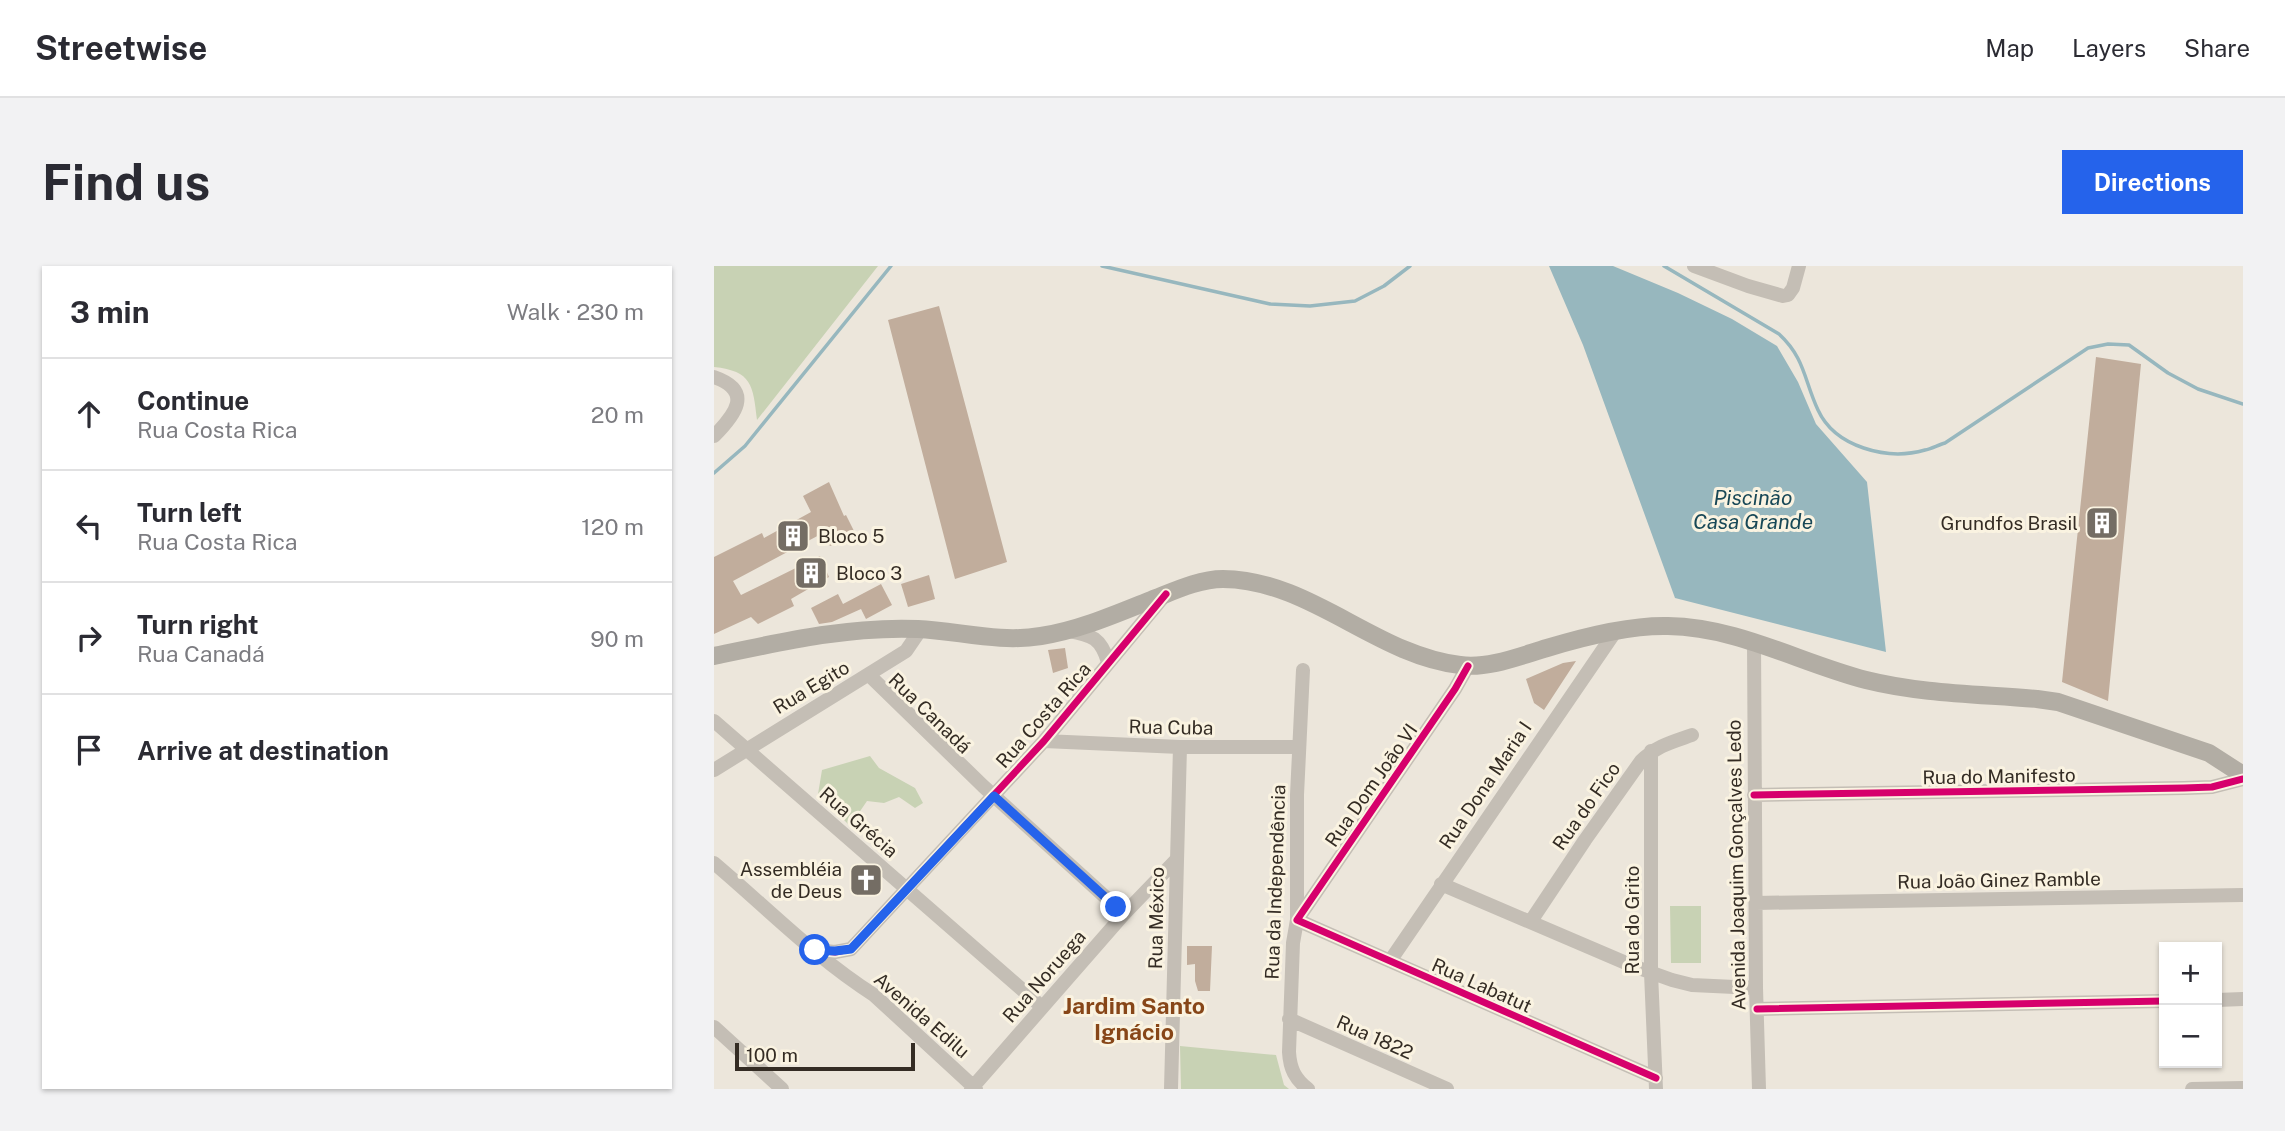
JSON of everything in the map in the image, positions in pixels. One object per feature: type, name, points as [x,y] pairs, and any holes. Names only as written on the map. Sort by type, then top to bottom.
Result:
[{"type":"main road","points":[[714,656],[855,631],[921,629],[1020,639],[1069,631],[1197,582],[1220,579],[1266,585],[1293,594],[1409,653],[1432,661],[1468,666],[1487,664],[1642,627],[1693,627],[1754,641],[1844,674],[1898,688],[2058,702],[2209,752],[2243,777]]},
{"type":"street","points":[[1695,266],[1783,296],[1793,289],[1799,266]]},
{"type":"street","points":[[714,377],[733,387],[738,403],[731,419],[714,436]]},
{"type":"street","name":"Rua Costa Rica","points":[[851,949],[1044,741],[1166,594]]},
{"type":"street","name":"Rua Egito","points":[[714,770],[906,651],[921,629]]},
{"type":"street","points":[[1069,631],[1097,640],[1104,649],[1108,662]]},
{"type":"street","name":"Rua Dona Maria I","points":[[1390,961],[1615,632]]},
{"type":"street","name":"Avenida Joaquim Gonçalves Ledo","points":[[1754,641],[1759,1089]]},
{"type":"street","name":"Rua Dom João VI","points":[[1297,920],[1468,666]]},
{"type":"street","name":"Rua da Independência","points":[[1303,670],[1298,747],[1297,920],[1293,943],[1289,1052],[1295,1077],[1308,1089]]},
{"type":"street","name":"Rua Canadá","points":[[869,675],[994,796],[1124,914]]},
{"type":"street","name":"Rua Grécia","points":[[714,721],[1042,1007]]},
{"type":"street","name":"Rua do Fico","points":[[1531,921],[1641,761],[1651,751],[1692,735]]},
{"type":"street","name":"Rua Cuba","points":[[1044,741],[1180,747],[1298,747]]},
{"type":"street","name":"Rua México","points":[[1171,1089],[1180,747]]},
{"type":"street","name":"Rua do Grito","points":[[1651,751],[1651,973],[1656,1083]]},
{"type":"street","name":"Rua do Manifesto","points":[[1754,795],[2184,789],[2211,787],[2243,777]]},
{"type":"street","name":"Rua Noruega","points":[[974,1088],[1124,914],[1177,859]]},
{"type":"street","name":"Avenida Edilu","points":[[714,863],[856,984],[874,995],[974,1088]]},
{"type":"street","points":[[1441,884],[1651,973],[1692,985],[1756,988]]},
{"type":"street","name":"Rua João Ginez Ramble","points":[[1756,903],[2243,895]]},
{"type":"street","name":"Rua Labatut","points":[[1297,920],[1656,1083]]},
{"type":"street","points":[[815,950],[851,949],[852,972],[856,984]]},
{"type":"street","points":[[2222,1000],[2243,999]]},
{"type":"street","points":[[1757,1009],[2159,1001]]},
{"type":"street","name":"Rua 1822","points":[[1289,1019],[1447,1089]]},
{"type":"street","points":[[714,1027],[782,1089]]},
{"type":"street","points":[[2192,1089],[2243,1088]]},
{"type":"green space","points":[[714,266],[878,266],[757,420],[752,389],[748,382],[736,372],[714,367]]},
{"type":"green space","points":[[870,756],[879,768],[915,788],[923,803],[915,808],[899,797],[884,803],[867,801],[850,826],[818,794],[822,770]]},
{"type":"green space","points":[[1670,906],[1701,906],[1701,963],[1671,963]]},
{"type":"green space","points":[[1180,1046],[1276,1055],[1284,1085],[1289,1089],[1181,1089]]},
{"type":"water","name":"Piscinão Casa Grande","points":[[1549,266],[1613,266],[1732,319],[1777,346],[1798,382],[1816,424],[1867,482],[1886,652],[1675,598],[1583,345]]},
{"type":"building","points":[[939,306],[1007,562],[955,579],[888,320]]},
{"type":"building","name":"Grundfos Brasil","points":[[2096,357],[2141,364],[2108,701],[2062,682]]},
{"type":"building","points":[[829,482],[856,535],[830,546],[823,533],[733,581],[741,595],[820,556],[829,577],[791,599],[794,606],[758,624],[751,617],[714,634],[714,557],[762,533],[764,538],[811,512],[803,496]]},
{"type":"building","points":[[929,575],[935,599],[908,607],[901,584]]},
{"type":"building","points":[[881,584],[892,605],[866,619],[861,609],[832,622],[819,624],[811,608],[838,594],[843,604]]},
{"type":"building","points":[[1065,648],[1068,668],[1053,673],[1048,650]]},
{"type":"building","points":[[1576,661],[1544,710],[1534,703],[1526,679],[1563,663]]},
{"type":"building","name":"Assembléia de Deus","points":[[861,864],[881,884],[870,894],[850,877]]},
{"type":"building","points":[[1187,946],[1212,946],[1210,991],[1198,991],[1195,964],[1187,965]]},
{"type":"waterway","points":[[714,473],[745,446],[891,266]]},
{"type":"waterway","points":[[1102,266],[1270,304],[1310,306],[1355,301],[1384,286],[1410,266]]},
{"type":"waterway","points":[[1664,266],[1779,334],[1799,361],[1818,410],[1826,423],[1849,442],[1879,452],[1910,453],[1945,443],[2088,348],[2108,344],[2129,345],[2168,373],[2198,389],[2243,404]]},
{"type":"cycle path","points":[[815,950],[835,952],[851,949],[1044,741],[1166,594]]},
{"type":"cycle path","points":[[1468,666],[1297,920],[1656,1078]]},
{"type":"cycle path","points":[[1754,795],[2184,788],[2212,787],[2243,779]]},
{"type":"cycle path","points":[[1757,1009],[2159,1001]]},
{"type":"place","name":"Grundfos Brasil","points":[[2102,523]]},
{"type":"place","name":"Bloco 5","points":[[793,536]]},
{"type":"place","name":"Bloco 3","points":[[811,573]]},
{"type":"place","name":"Assembléia de Deus","points":[[866,880]]},
{"type":"district","name":"Jardim Santo Ignácio","points":[[1134,1019]]},
{"type":"route","points":[[815,950],[851,949],[994,796],[1116,907]]}]
